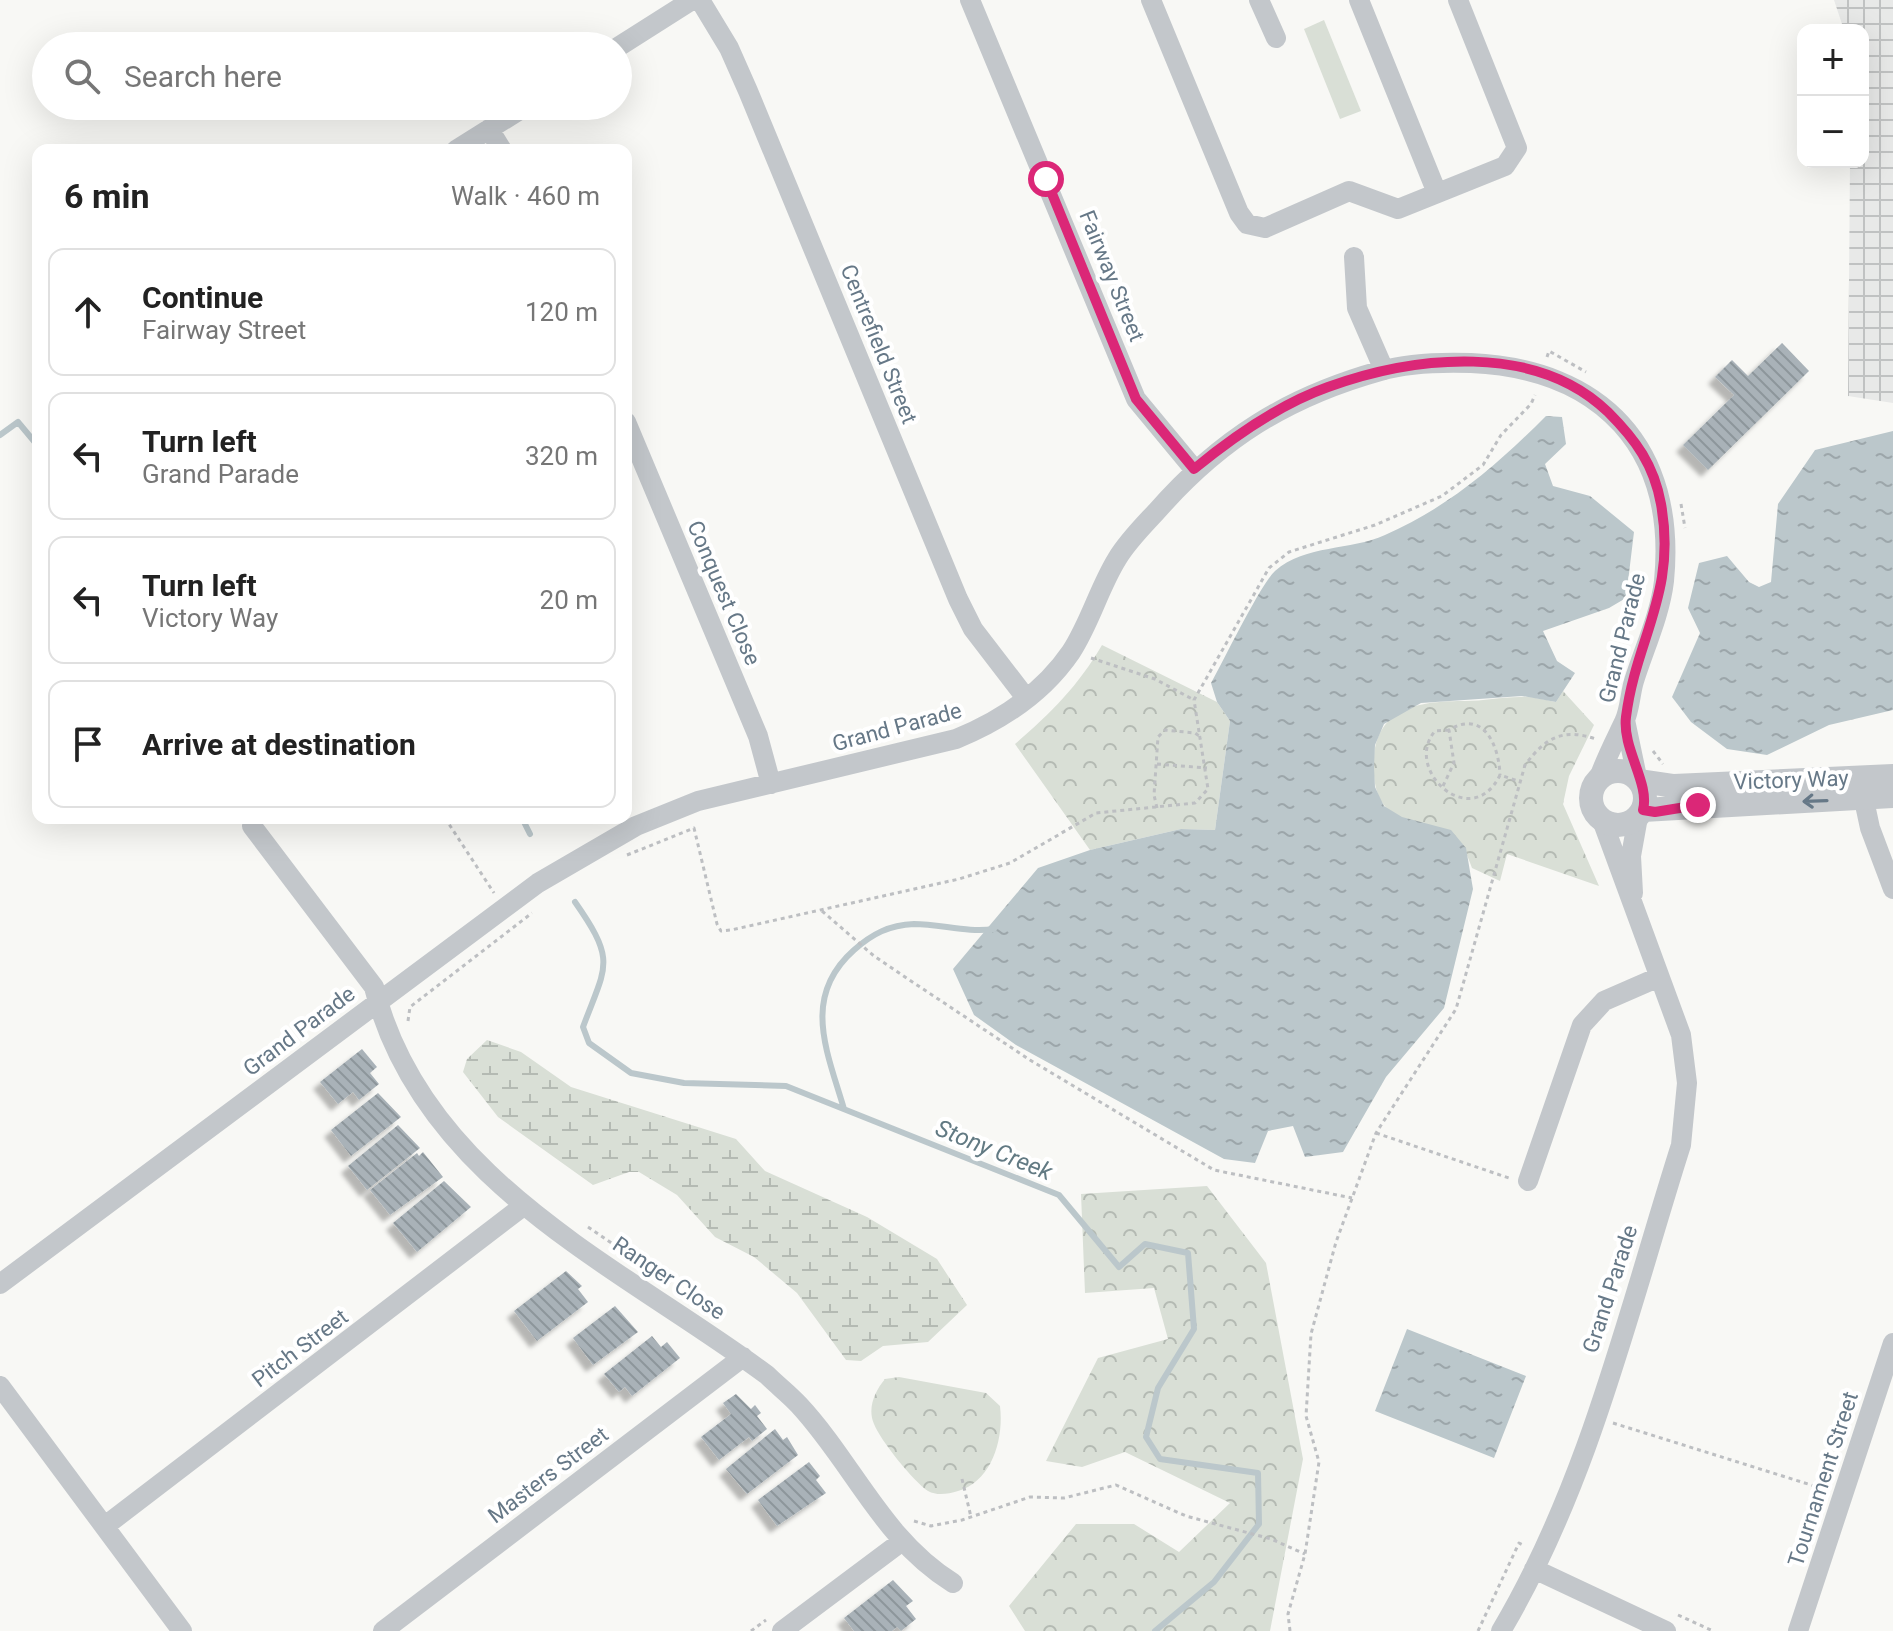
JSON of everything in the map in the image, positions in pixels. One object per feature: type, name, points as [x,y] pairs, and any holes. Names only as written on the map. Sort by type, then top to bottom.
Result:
[{"type":"street","points":[[632,38],[692,0]]},
{"type":"street","name":"Centrefield Street","points":[[700,0],[729,48],[748,91],[958,599],[973,629],[1026,698]]},
{"type":"street","name":"Fairway Street","points":[[970,0],[1136,399],[1194,469]]},
{"type":"street","points":[[1151,0],[1239,213],[1247,224],[1265,228],[1349,191],[1398,209],[1505,166],[1517,148],[1458,0]]},
{"type":"street","points":[[1259,0],[1276,38]]},
{"type":"street","points":[[1359,0],[1437,193]]},
{"type":"street","points":[[465,144],[503,120]]},
{"type":"street","points":[[489,129],[498,144]]},
{"type":"street","points":[[1354,257],[1357,308],[1384,370]]},
{"type":"street","name":"Grand Parade","points":[[0,1284],[538,883],[636,826],[698,801],[956,739],[994,723],[1026,698],[1072,651],[1118,557],[1194,469],[1229,440],[1325,388],[1384,370],[1449,362],[1524,367],[1572,384],[1601,406],[1635,439],[1653,469],[1662,505],[1664,584],[1625,720],[1612,743],[1599,778]]},
{"type":"street","name":"Conquest Close","points":[[632,436],[758,736],[771,784]]},
{"type":"street","name":"Grand Parade","points":[[1625,720],[1639,779]]},
{"type":"street","points":[[1616,770],[1639,779],[1645,791],[1640,814],[1621,825],[1602,820],[1592,804],[1591,795],[1599,778],[1616,770]]},
{"type":"street","name":"Victory Way","points":[[1640,814],[1861,789],[1893,776]]},
{"type":"street","name":"Victory Way","points":[[1639,779],[1674,786],[1861,789],[1893,796]]},
{"type":"street","points":[[1861,789],[1893,889]]},
{"type":"street","name":"Grand Parade","points":[[1633,905],[1631,856],[1640,814]]},
{"type":"street","name":"Grand Parade","points":[[1501,1631],[1534,1569],[1571,1483],[1681,1145],[1687,1083],[1681,1035],[1602,820]]},
{"type":"street","name":"Ranger Close","points":[[252,826],[374,987],[382,1018],[417,1088],[476,1162],[522,1207],[743,1357],[800,1405],[901,1542],[930,1569],[953,1583]]},
{"type":"street","points":[[1528,1181],[1582,1025],[1604,1001],[1659,977]]},
{"type":"street","name":"Pitch Street","points":[[105,1526],[522,1207]]},
{"type":"street","name":"Tournament Street","points":[[1798,1631],[1893,1343]]},
{"type":"street","name":"Masters Street","points":[[383,1631],[743,1357]]},
{"type":"street","points":[[0,1386],[182,1631]]},
{"type":"street","points":[[782,1631],[901,1542]]},
{"type":"street","points":[[1534,1569],[1666,1631]]},
{"type":"path","points":[[1549,351],[1594,377]]},
{"type":"path","points":[[621,859],[694,828],[721,931],[959,879],[1010,863],[1096,813],[1195,803],[1208,789],[1194,700],[1269,568],[1289,552],[1375,525],[1442,496],[1483,465],[1501,435],[1531,404],[1535,394]]},
{"type":"path","points":[[1679,495],[1685,533]]},
{"type":"path","points":[[1091,658],[1155,679],[1194,700]]},
{"type":"path","points":[[1459,724],[1480,726],[1497,749],[1500,775],[1486,794],[1474,799],[1462,799],[1429,774],[1426,752],[1435,731],[1449,730],[1459,724]]},
{"type":"path","points":[[1157,809],[1158,737],[1165,730],[1195,733],[1202,738]]},
{"type":"path","points":[[1443,786],[1454,763],[1449,730]]},
{"type":"path","points":[[1290,1631],[1288,1614],[1305,1554],[1319,1462],[1306,1416],[1311,1334],[1352,1198],[1376,1133],[1456,1009],[1518,781],[1536,749],[1555,735],[1575,732],[1596,739]]},
{"type":"path","points":[[1649,746],[1665,766],[1673,769]]},
{"type":"path","points":[[1157,764],[1207,768]]},
{"type":"path","points":[[1500,775],[1518,781]]},
{"type":"path","points":[[449,824],[494,893]]},
{"type":"path","points":[[407,1025],[410,1007],[535,910]]},
{"type":"path","points":[[821,910],[874,956],[1030,1060],[1214,1170],[1352,1198]]},
{"type":"path","points":[[1376,1133],[1496,1175],[1528,1181]]},
{"type":"path","points":[[582,1223],[679,1289]]},
{"type":"path","points":[[1595,1417],[1843,1495]]},
{"type":"path","points":[[962,1479],[971,1517]]},
{"type":"path","points":[[907,1515],[916,1523],[931,1526],[971,1517],[1030,1497],[1064,1498],[1116,1485],[1186,1516],[1271,1539],[1305,1554]]},
{"type":"path","points":[[1478,1631],[1519,1543]]},
{"type":"shaded area","points":[[1834,0],[1893,0],[1893,403],[1848,396],[1850,168],[1869,168],[1869,24],[1842,24]]},
{"type":"green space","points":[[1324,20],[1361,111],[1340,119],[1304,29]]},
{"type":"green space","points":[[1102,645],[1217,702],[1230,721],[1215,830],[1181,829],[1090,850],[1015,744],[1063,698]]},
{"type":"green space","points":[[1563,691],[1594,725],[1569,776],[1563,804],[1599,886],[1507,854],[1500,881],[1472,868],[1464,848],[1454,836],[1443,829],[1407,821],[1384,805],[1376,789],[1374,758],[1377,741],[1393,717],[1419,705],[1433,703],[1513,697],[1556,702]]},
{"type":"green space","points":[[487,1040],[521,1052],[571,1087],[736,1139],[765,1171],[867,1217],[937,1259],[967,1305],[928,1342],[883,1346],[861,1361],[846,1360],[797,1293],[754,1257],[715,1237],[677,1195],[639,1172],[629,1172],[593,1185],[498,1117],[463,1072],[467,1059]]},
{"type":"green space","points":[[1207,1186],[1266,1263],[1303,1459],[1270,1631],[1025,1631],[1009,1606],[1076,1524],[1134,1524],[1179,1552],[1230,1503],[1125,1452],[1082,1467],[1046,1461],[1098,1358],[1168,1339],[1154,1288],[1085,1293],[1081,1194]]},
{"type":"green space","points":[[899,1377],[986,1393],[1000,1406],[1000,1432],[993,1457],[970,1486],[946,1494],[928,1491],[906,1470],[877,1431],[871,1412],[873,1400],[885,1379]]},
{"type":"water","points":[[1546,416],[1562,417],[1566,444],[1545,464],[1553,486],[1590,496],[1634,532],[1626,598],[1609,608],[1543,631],[1557,661],[1575,673],[1556,702],[1522,696],[1421,703],[1384,724],[1375,745],[1374,767],[1375,787],[1384,806],[1402,817],[1451,830],[1466,848],[1473,889],[1444,1008],[1386,1077],[1343,1152],[1305,1157],[1293,1126],[1268,1131],[1255,1163],[1224,1159],[1016,1045],[974,1015],[953,969],[1038,868],[1090,850],[1181,829],[1215,830],[1230,721],[1217,702],[1211,683],[1275,571],[1300,556],[1371,540],[1408,524],[1471,483]]},
{"type":"water","points":[[1893,431],[1893,710],[1829,725],[1767,755],[1727,749],[1691,722],[1672,697],[1700,633],[1688,608],[1699,563],[1727,556],[1749,582],[1759,587],[1771,582],[1778,504],[1815,450]]},
{"type":"water","points":[[1407,1329],[1526,1376],[1494,1458],[1375,1411]]},
{"type":"building","points":[[1782,343],[1809,371],[1708,470],[1683,445],[1734,395],[1715,377],[1732,360],[1748,376]]},
{"type":"building","points":[[362,1049],[377,1067],[370,1073],[379,1084],[359,1100],[353,1092],[338,1104],[320,1082]]},
{"type":"building","points":[[378,1093],[401,1117],[351,1156],[331,1130]]},
{"type":"building","points":[[398,1125],[420,1148],[367,1190],[348,1166]]},
{"type":"building","points":[[423,1152],[443,1177],[390,1215],[370,1190],[417,1153],[419,1156]]},
{"type":"building","points":[[444,1181],[471,1207],[417,1252],[393,1223]]},
{"type":"building","points":[[566,1271],[582,1286],[578,1289],[588,1302],[537,1341],[514,1311]]},
{"type":"building","points":[[615,1306],[638,1332],[593,1365],[573,1338]]},
{"type":"building","points":[[652,1336],[661,1347],[667,1342],[680,1358],[632,1396],[625,1387],[619,1392],[604,1374]]},
{"type":"building","points":[[736,1394],[751,1409],[755,1405],[761,1413],[757,1416],[767,1429],[752,1441],[749,1437],[719,1460],[701,1437],[731,1414],[723,1403]]},
{"type":"building","points":[[775,1429],[783,1440],[787,1437],[798,1455],[747,1494],[726,1469]]},
{"type":"building","points":[[809,1462],[820,1476],[816,1480],[826,1493],[777,1526],[758,1500]]},
{"type":"building","points":[[893,1580],[913,1601],[906,1606],[916,1619],[901,1631],[897,1627],[892,1631],[854,1631],[844,1618]]},
{"type":"waterway","name":"Stony Creek","points":[[0,435],[18,422],[32,439]]},
{"type":"waterway","name":"Stony Creek","points":[[525,824],[530,834]]},
{"type":"waterway","name":"Stony Creek","points":[[575,902],[597,938],[603,964],[602,976],[583,1027],[589,1043],[631,1073],[684,1083],[786,1086],[1059,1195],[1119,1267],[1145,1244],[1188,1253],[1194,1329],[1158,1388],[1146,1437],[1160,1459],[1258,1473],[1259,1524],[1214,1582],[1155,1631]]},
{"type":"waterway","points":[[844,1109],[823,1025],[823,1006],[838,968],[867,939],[897,926],[914,924],[994,929]]},
{"type":"route","points":[[1046,179],[1136,399],[1194,469],[1229,440],[1325,388],[1384,370],[1449,362],[1524,367],[1572,384],[1601,406],[1635,439],[1653,469],[1662,505],[1664,584],[1625,720],[1630,754],[1645,791],[1643,810],[1655,812],[1698,805]]}]
